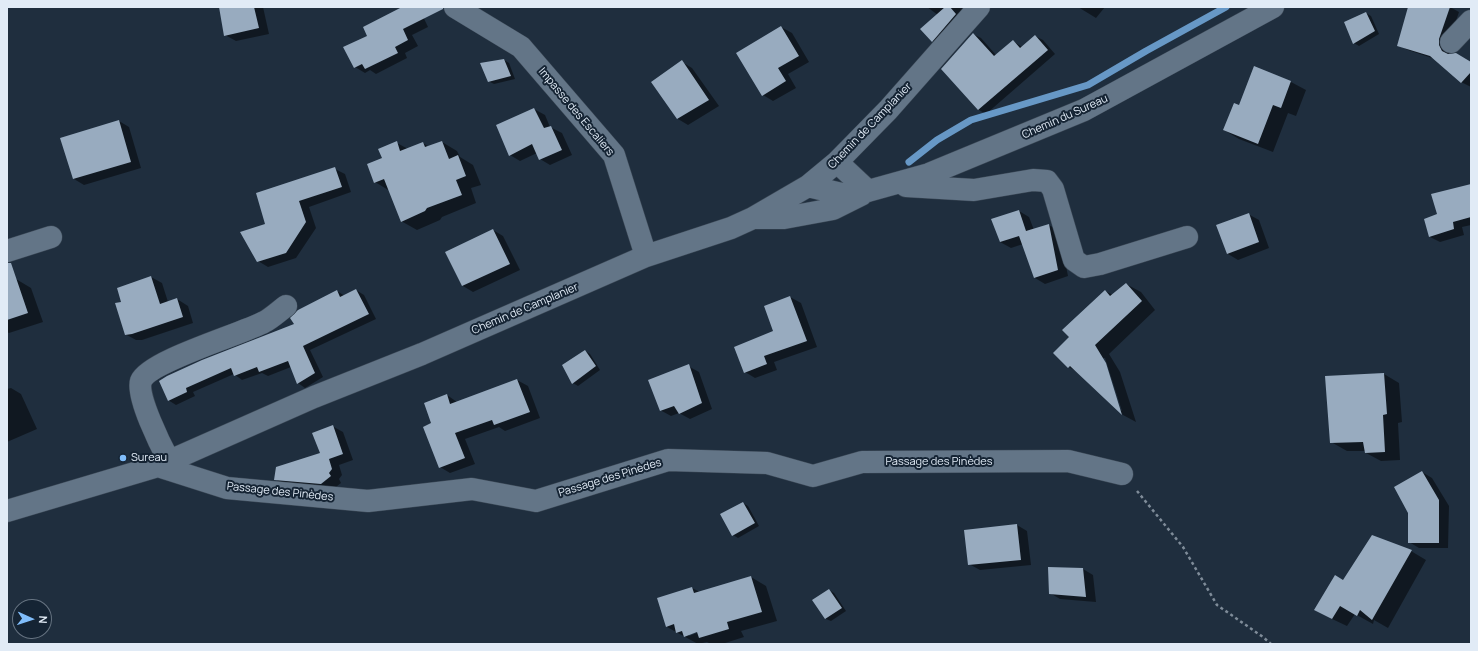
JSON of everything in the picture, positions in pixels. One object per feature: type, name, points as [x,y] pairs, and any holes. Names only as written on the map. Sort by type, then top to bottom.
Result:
[{"type":"street","name":"Impasse des Escaliers","points":[[455,7],[521,47],[614,155],[646,256]]},
{"type":"street","name":"Chemin de Camplanier","points":[[7,511],[163,463],[314,397],[422,354],[646,256],[731,228],[753,218],[808,186],[837,162],[888,110],[979,7]]},
{"type":"street","name":"Chemin du Sureau","points":[[808,186],[850,196],[929,174],[1084,110],[1273,7]]},
{"type":"street","points":[[1451,42],[1471,21]]},
{"type":"street","points":[[837,162],[868,191]]},
{"type":"street","points":[[891,185],[974,190],[1033,180],[1047,181],[1053,188],[1074,260],[1084,267],[1100,264],[1187,237]]},
{"type":"street","name":"Chemin du Sureau","points":[[753,218],[784,218],[833,209],[868,191]]},
{"type":"street","points":[[7,251],[51,237]]},
{"type":"street","points":[[163,463],[156,436],[140,392],[141,380],[153,369],[227,336],[263,322],[286,306]]},
{"type":"street","name":"Passage des Pinèdes","points":[[163,463],[227,488],[368,501],[472,489],[536,501],[668,460],[768,463],[813,476],[862,462],[1068,461],[1122,474]]},
{"type":"path","points":[[1122,474],[1148,503],[1183,547],[1217,605],[1264,637],[1271,644]]},
{"type":"building","points":[[219,7],[254,7],[259,28],[224,36]]},
{"type":"building","points":[[402,7],[443,7],[443,9],[403,29],[408,40],[395,47],[398,53],[365,69],[362,64],[354,68],[343,47],[367,36],[363,27]]},
{"type":"building","points":[[945,7],[950,7],[956,14],[932,42],[920,29]]},
{"type":"building","points":[[1408,7],[1450,7],[1439,39],[1439,45],[1442,51],[1448,54],[1456,53],[1471,62],[1471,72],[1461,83],[1430,56],[1397,46]]},
{"type":"building","points":[[1366,12],[1375,31],[1353,44],[1344,22]]},
{"type":"building","points":[[781,26],[799,56],[778,68],[786,81],[762,96],[736,53]]},
{"type":"building","points":[[973,33],[994,56],[1013,40],[1020,48],[1035,35],[1048,50],[978,110],[941,69]]},
{"type":"building","points":[[504,59],[511,76],[488,82],[480,63]]},
{"type":"building","points":[[682,60],[709,100],[677,119],[651,82]]},
{"type":"building","points":[[1254,66],[1291,81],[1281,108],[1273,105],[1258,144],[1223,130],[1234,103],[1239,105]]},
{"type":"building","points":[[534,108],[544,128],[551,126],[562,150],[539,160],[532,144],[509,156],[496,125]]},
{"type":"building","points":[[119,120],[131,162],[73,179],[60,138]]},
{"type":"building","points":[[397,141],[400,151],[423,142],[425,147],[442,141],[449,159],[458,155],[466,176],[456,180],[462,195],[427,208],[425,211],[401,222],[384,179],[374,183],[367,164],[382,158],[378,149]]},
{"type":"building","points":[[335,167],[342,187],[299,201],[306,222],[286,253],[257,262],[240,232],[265,224],[256,193]]},
{"type":"building","points":[[1471,184],[1471,217],[1453,222],[1454,229],[1429,237],[1424,219],[1437,214],[1431,194]]},
{"type":"building","points":[[1019,210],[1026,231],[1049,224],[1058,270],[1034,278],[1019,236],[1000,242],[991,219]]},
{"type":"building","points":[[1249,213],[1259,242],[1227,254],[1216,225]]},
{"type":"building","points":[[493,229],[510,264],[462,286],[445,252]]},
{"type":"building","points":[[7,263],[11,263],[28,313],[7,320]]},
{"type":"building","points":[[151,276],[160,304],[177,298],[183,317],[125,335],[115,303],[121,302],[117,288]]},
{"type":"building","points":[[1126,283],[1142,301],[1095,345],[1106,363],[1122,415],[1070,366],[1068,368],[1053,353],[1069,337],[1062,330],[1105,290],[1110,296]]},
{"type":"building","points":[[356,289],[369,314],[303,346],[315,373],[297,384],[288,361],[259,372],[257,367],[234,376],[231,368],[186,388],[187,392],[168,401],[159,381],[167,376],[202,360],[294,324],[290,318],[298,310],[337,290],[340,297]]},
{"type":"building","points":[[790,296],[807,341],[764,356],[767,364],[744,373],[734,347],[773,331],[764,306]]},
{"type":"building","points":[[585,350],[596,366],[572,384],[562,365]]},
{"type":"building","points":[[689,364],[702,403],[679,414],[674,406],[660,411],[648,380]]},
{"type":"building","points":[[1384,373],[1387,414],[1383,415],[1385,452],[1365,453],[1363,442],[1330,443],[1325,376]]},
{"type":"building","points":[[517,379],[530,412],[494,425],[492,420],[455,433],[465,458],[439,468],[423,427],[431,423],[424,403],[447,394],[450,404]]},
{"type":"building","points":[[333,425],[343,454],[329,459],[332,469],[329,473],[331,476],[321,484],[274,480],[276,467],[320,453],[312,433]]},
{"type":"building","points":[[1422,471],[1439,500],[1439,543],[1408,543],[1408,513],[1394,487]]},
{"type":"building","points":[[743,502],[755,523],[732,536],[720,514]]},
{"type":"building","points":[[1017,524],[1021,560],[968,565],[964,530]]},
{"type":"building","points":[[1372,535],[1412,550],[1372,620],[1360,610],[1357,616],[1340,606],[1332,619],[1314,610],[1335,575],[1343,580]]},
{"type":"building","points":[[1048,567],[1083,568],[1086,597],[1049,594]]},
{"type":"building","points":[[751,576],[762,612],[727,622],[729,629],[699,638],[697,632],[684,637],[682,631],[676,633],[674,624],[666,627],[657,598],[692,587],[694,593]]},
{"type":"building","points":[[829,589],[842,608],[825,619],[812,600]]},
{"type":"waterway","points":[[909,162],[937,140],[971,120],[1088,85],[1226,7]]},
{"type":"place","name":"Sureau","points":[[123,458]]}]
